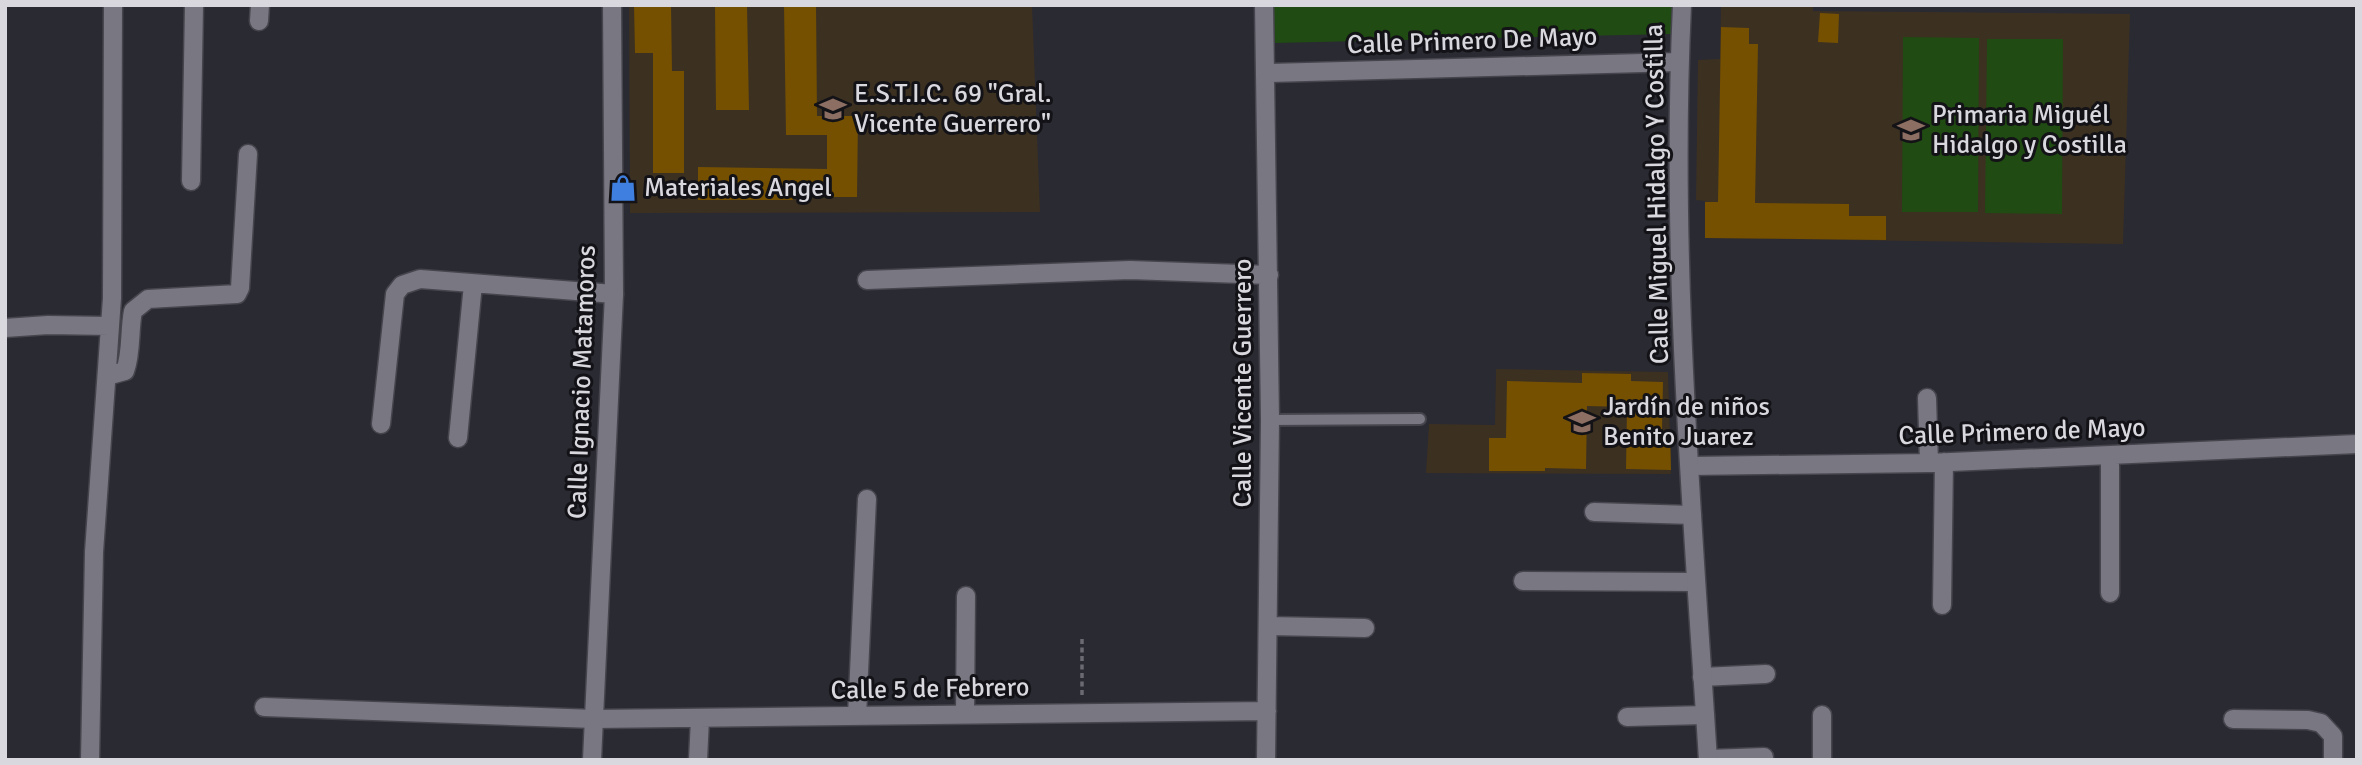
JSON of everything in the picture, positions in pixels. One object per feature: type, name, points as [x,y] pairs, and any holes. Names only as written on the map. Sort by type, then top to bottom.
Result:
[{"type":"street","points":[[90,760],[94,552],[113,254],[113,5]]},
{"type":"street","points":[[191,181],[194,5]]},
{"type":"street","name":"Calle Ignacio Matamoros","points":[[592,760],[614,294],[612,5]]},
{"type":"street","name":"Calle Vicente Guerrero","points":[[1264,5],[1270,420],[1266,760]]},
{"type":"street","name":"Calle Miguel Hidalgo Y Costilla","points":[[1682,5],[1679,62],[1680,280],[1695,582],[1708,760]]},
{"type":"street","name":"Calle Primero De Mayo","points":[[1266,73],[1679,62]]},
{"type":"street","points":[[107,376],[125,370],[130,358],[129,332],[133,311],[148,299],[237,294],[240,288],[248,154]]},
{"type":"street","points":[[867,280],[1130,270],[1269,275]]},
{"type":"street","points":[[381,424],[395,294],[402,285],[420,279],[614,294]]},
{"type":"street","points":[[458,438],[473,284]]},
{"type":"street","points":[[5,328],[48,325],[110,326]]},
{"type":"street","points":[[1927,398],[1937,462],[1942,605]]},
{"type":"street","name":"Calle Primero de Mayo","points":[[1690,466],[1937,462],[2357,444]]},
{"type":"street","points":[[2110,456],[2110,593]]},
{"type":"street","points":[[857,716],[867,499]]},
{"type":"street","points":[[1594,512],[1692,515]]},
{"type":"street","points":[[1522,581],[1695,582]]},
{"type":"street","points":[[965,714],[966,596]]},
{"type":"street","points":[[1269,626],[1365,628]]},
{"type":"street","points":[[1702,677],[1766,674]]},
{"type":"street","name":"Calle 5 de Febrero","points":[[264,707],[594,719],[1268,711]]},
{"type":"street","points":[[1627,717],[1705,715]]},
{"type":"street","points":[[1822,715],[1822,760]]},
{"type":"street","points":[[698,760],[700,719]]},
{"type":"street","points":[[2233,719],[2308,720],[2321,723],[2333,736],[2333,760]]},
{"type":"street","points":[[1708,760],[1763,757]]},
{"type":"lane","points":[[1270,420],[1420,419]]},
{"type":"path","points":[[1082,639],[1082,712]]},
{"type":"shaded area","name":"E.S.T.I.C. 69 \"Gral. Vicente Guerrero\"","points":[[629,5],[1032,5],[1040,212],[630,213]]},
{"type":"shaded area","name":"Primaria Miguél Hidalgo y Costilla","points":[[1721,5],[1813,5],[1813,11],[2130,14],[2123,244],[1705,238],[1705,201],[1696,200],[1698,60],[1720,59]]},
{"type":"shaded area","name":"Jardín de niños Benito Juarez","points":[[1496,369],[1668,372],[1671,474],[1426,473],[1429,424],[1495,425]]},
{"type":"green space","points":[[1273,5],[1673,5],[1672,34],[1274,43]]},
{"type":"green space","points":[[1903,37],[1979,38],[1978,212],[1902,212]]},
{"type":"green space","points":[[1987,39],[2063,39],[2062,214],[1985,213]]},
{"type":"building","points":[[634,5],[671,5],[672,71],[684,71],[684,173],[653,173],[653,53],[635,53]]},
{"type":"building","points":[[747,5],[749,110],[716,110],[715,6]]},
{"type":"building","points":[[784,5],[816,5],[817,116],[858,116],[857,197],[698,200],[698,167],[827,169],[827,135],[786,135]]},
{"type":"building","points":[[1820,13],[1839,14],[1838,43],[1818,42]]},
{"type":"building","points":[[1721,27],[1749,28],[1749,44],[1758,44],[1755,203],[1849,204],[1849,216],[1886,216],[1886,240],[1705,238],[1705,202],[1718,202]]},
{"type":"building","points":[[1582,373],[1631,374],[1631,381],[1663,382],[1662,430],[1670,430],[1671,470],[1626,469],[1627,407],[1587,406],[1586,469],[1489,471],[1489,438],[1506,438],[1507,381],[1582,383]]},
{"type":"place","name":"E.S.T.I.C. 69 \"Gral. Vicente Guerrero\"","points":[[833,109]]},
{"type":"place","name":"Primaria Miguél Hidalgo y Costilla","points":[[1911,130]]},
{"type":"place","name":"Materiales Angel","points":[[623,188]]},
{"type":"place","name":"Jardín de niños Benito Juarez","points":[[1582,422]]}]
